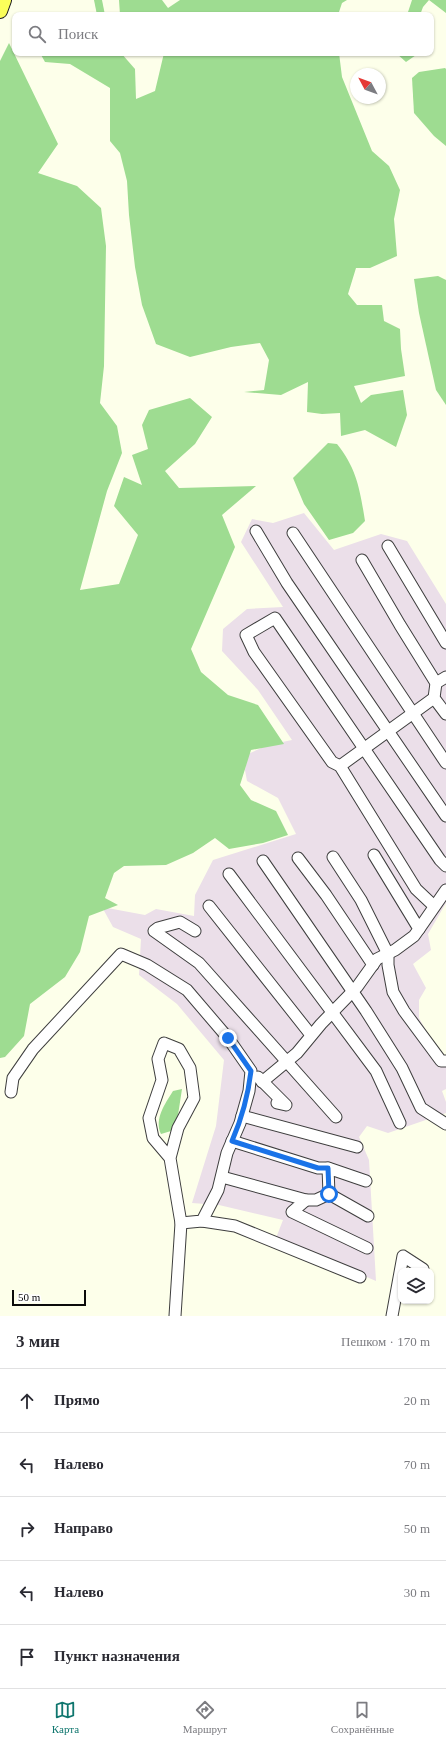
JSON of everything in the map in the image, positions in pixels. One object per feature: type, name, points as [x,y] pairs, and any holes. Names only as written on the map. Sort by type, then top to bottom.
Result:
[{"type":"main road","points":[[0,10],[4,0]]},
{"type":"lane","points":[[256,531],[288,583],[446,816]]},
{"type":"lane","points":[[293,533],[446,763]]},
{"type":"lane","points":[[388,546],[446,642]]},
{"type":"lane","points":[[340,766],[414,714],[434,698],[443,679],[400,625],[362,560]]},
{"type":"lane","points":[[434,906],[416,889],[340,766],[332,762],[254,652],[246,635],[275,618],[440,860],[446,866]]},
{"type":"lane","points":[[434,698],[446,714]]},
{"type":"lane","points":[[374,855],[419,929]]},
{"type":"lane","points":[[333,857],[361,900],[388,954],[388,965],[393,992],[404,1011],[441,1061],[446,1061]]},
{"type":"lane","points":[[298,858],[326,895],[373,965]]},
{"type":"lane","points":[[263,861],[353,990],[402,1068],[421,1108],[446,1124]]},
{"type":"lane","points":[[229,874],[376,1071],[400,1122]]},
{"type":"lane","points":[[262,1082],[297,1053],[311,1035],[353,990],[377,959],[388,954],[414,936],[446,890]]},
{"type":"lane","points":[[209,906],[311,1035]]},
{"type":"lane","points":[[195,931],[180,922],[158,928],[154,931],[199,963],[336,1117]]},
{"type":"lane","points":[[11,1092],[13,1078],[33,1049],[122,954],[147,965],[187,990],[228,1038],[251,1071],[286,1105],[277,1103]]},
{"type":"lane","points":[[170,1158],[154,1138],[149,1118],[162,1080],[158,1059],[164,1043],[179,1049],[190,1068],[194,1098],[178,1128],[170,1158],[181,1223],[175,1316]]},
{"type":"lane","points":[[202,1221],[218,1190],[227,1153],[242,1116],[249,1091],[251,1071]]},
{"type":"lane","points":[[242,1116],[357,1147]]},
{"type":"lane","points":[[232,1141],[318,1168],[328,1168],[366,1181]]},
{"type":"lane","points":[[328,1168],[329,1194]]},
{"type":"lane","points":[[222,1177],[306,1200],[316,1200],[329,1194]]},
{"type":"lane","points":[[329,1194],[368,1216]]},
{"type":"lane","points":[[306,1200],[292,1212],[367,1248]]},
{"type":"lane","points":[[181,1223],[202,1221],[235,1226],[360,1277]]},
{"type":"lane","points":[[401,1268],[403,1256],[421,1268]]},
{"type":"lane","points":[[398,1284],[393,1312],[402,1316]]},
{"type":"shaded area","points":[[304,513],[334,550],[381,534],[407,541],[446,604],[446,903],[428,934],[431,950],[413,964],[426,988],[419,1000],[419,1018],[446,1066],[446,1089],[442,1091],[446,1102],[446,1113],[388,1133],[367,1126],[359,1137],[369,1160],[376,1281],[276,1238],[283,1220],[219,1205],[192,1203],[216,1126],[224,1060],[177,1004],[139,975],[141,939],[113,927],[102,907],[145,915],[156,909],[194,916],[195,895],[213,860],[296,834],[278,798],[247,781],[245,770],[248,754],[268,745],[292,740],[258,690],[222,651],[223,629],[247,609],[283,607],[241,542],[252,519],[273,523]]},
{"type":"green space","points":[[94,0],[102,0],[104,12],[96,12]]},
{"type":"green space","points":[[119,0],[162,0],[168,8],[180,0],[347,0],[342,3],[339,12],[120,12]]},
{"type":"green space","points":[[412,0],[429,0],[421,12],[408,12]]},
{"type":"green space","points":[[429,0],[446,0],[446,13]]},
{"type":"green space","points":[[9,43],[12,49],[12,56],[15,56],[58,144],[38,173],[77,186],[101,208],[106,246],[104,366],[100,403],[117,426],[122,453],[107,491],[80,590],[119,584],[138,535],[114,506],[124,477],[142,485],[132,455],[148,449],[142,425],[149,410],[190,398],[212,417],[195,444],[165,471],[179,488],[256,486],[222,515],[235,547],[191,649],[201,672],[228,695],[258,705],[284,744],[251,750],[240,785],[251,800],[276,811],[288,835],[263,843],[229,849],[215,838],[193,853],[166,865],[124,866],[114,873],[105,898],[118,905],[89,916],[80,952],[65,977],[30,1004],[24,1036],[5,1057],[0,1058],[0,61]]},
{"type":"green space","points":[[42,56],[124,56],[135,69],[136,99],[155,91],[163,56],[339,56],[342,77],[350,97],[350,104],[353,104],[372,151],[389,166],[400,190],[394,219],[397,256],[370,268],[356,268],[348,294],[357,305],[382,305],[384,321],[400,329],[405,376],[354,386],[361,403],[371,395],[403,390],[407,415],[396,447],[365,430],[341,436],[340,413],[322,414],[307,412],[308,382],[281,395],[244,392],[264,390],[269,360],[260,343],[231,347],[190,357],[156,344],[142,305],[135,267],[127,181],[120,153],[110,141],[110,88],[70,64],[45,62]]},
{"type":"green space","points":[[399,56],[415,56],[406,62]]},
{"type":"green space","points":[[445,68],[446,146],[434,136],[414,113],[412,78],[419,72]]},
{"type":"green space","points":[[438,276],[446,280],[446,405],[436,390],[419,313],[414,279]]},
{"type":"green space","points":[[328,443],[337,444],[349,462],[357,480],[365,521],[353,533],[329,540],[304,504],[293,478]]},
{"type":"green space","points":[[182,1089],[178,1115],[171,1131],[161,1134],[159,1123],[161,1112],[173,1091]]},
{"type":"route","points":[[228,1038],[251,1071],[249,1091],[240,1123],[232,1141],[318,1168],[328,1168],[329,1194]]}]
